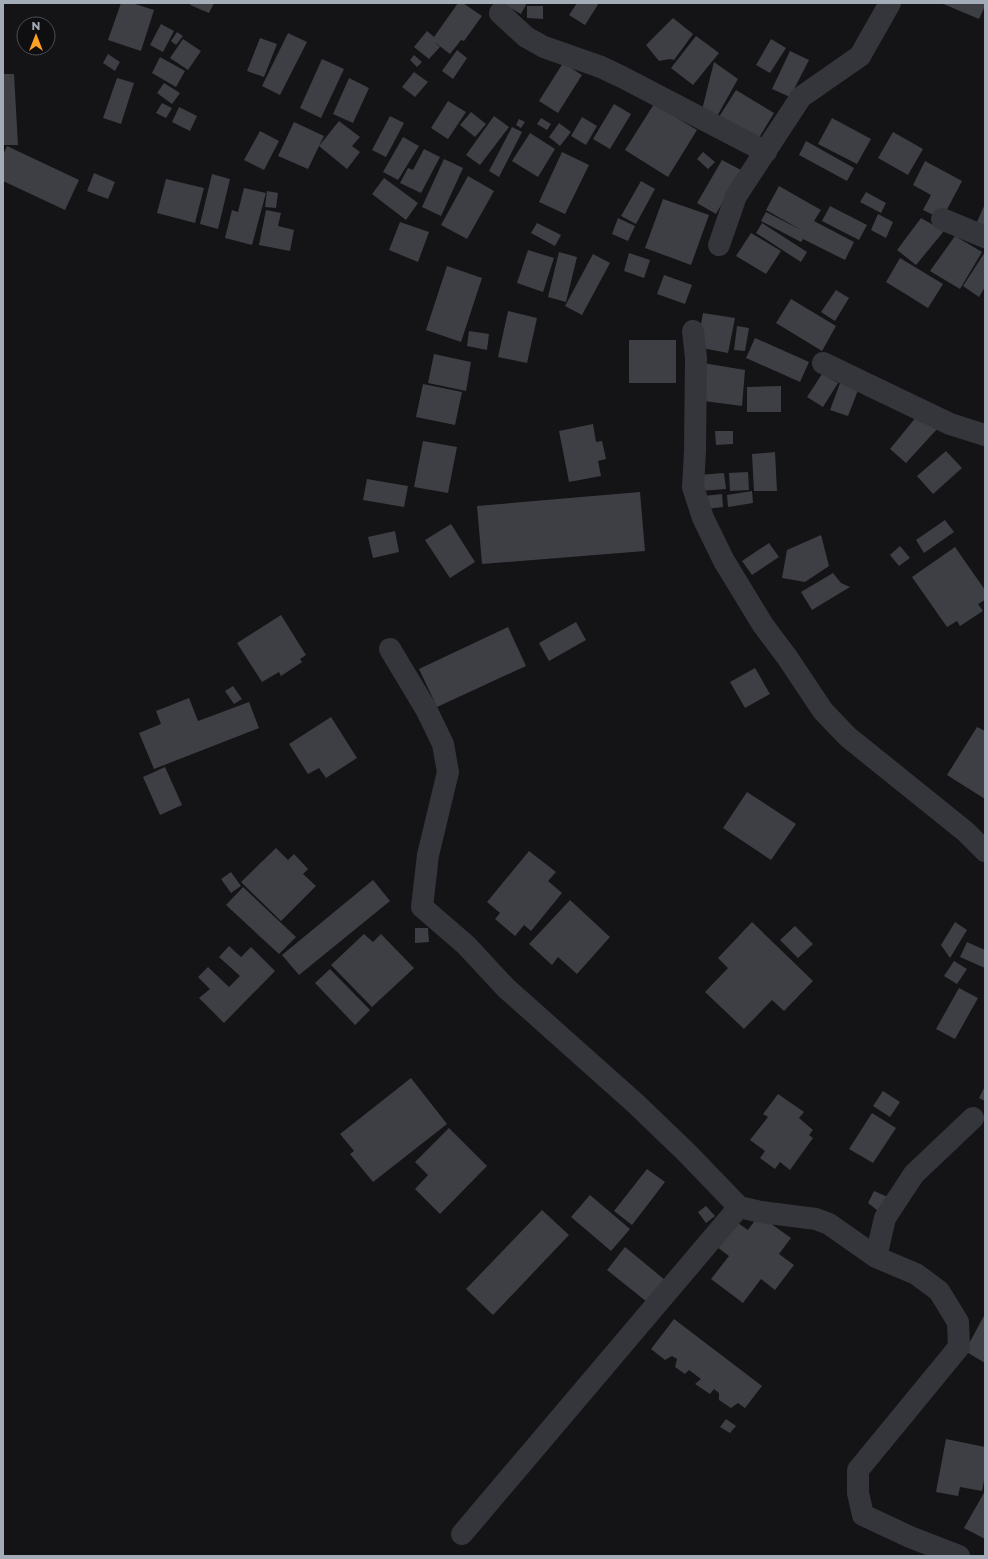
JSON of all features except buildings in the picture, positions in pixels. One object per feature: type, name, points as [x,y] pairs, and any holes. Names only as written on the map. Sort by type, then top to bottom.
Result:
[{"type":"street","points":[[719,245],[736,196],[801,97],[860,56],[890,3]]},
{"type":"street","points":[[500,13],[526,37],[544,47],[601,67],[766,152]]},
{"type":"street","points":[[942,219],[985,237]]},
{"type":"street","points":[[693,331],[696,358],[693,486],[703,518],[724,561],[763,625],[788,657],[823,711],[848,737],[966,832],[985,850]]},
{"type":"street","points":[[823,363],[950,424],[985,435]]},
{"type":"street","points":[[390,649],[426,709],[443,744],[448,772],[428,855],[422,907],[466,944],[506,988],[635,1103],[687,1153],[739,1207],[761,1212],[816,1219],[829,1224],[876,1257],[916,1274],[939,1291],[958,1322],[959,1346],[858,1470],[858,1493],[863,1515],[910,1537],[959,1556]]},
{"type":"street","points":[[876,1257],[885,1218],[914,1174],[973,1118]]},
{"type":"street","points":[[462,1534],[739,1207]]}]
